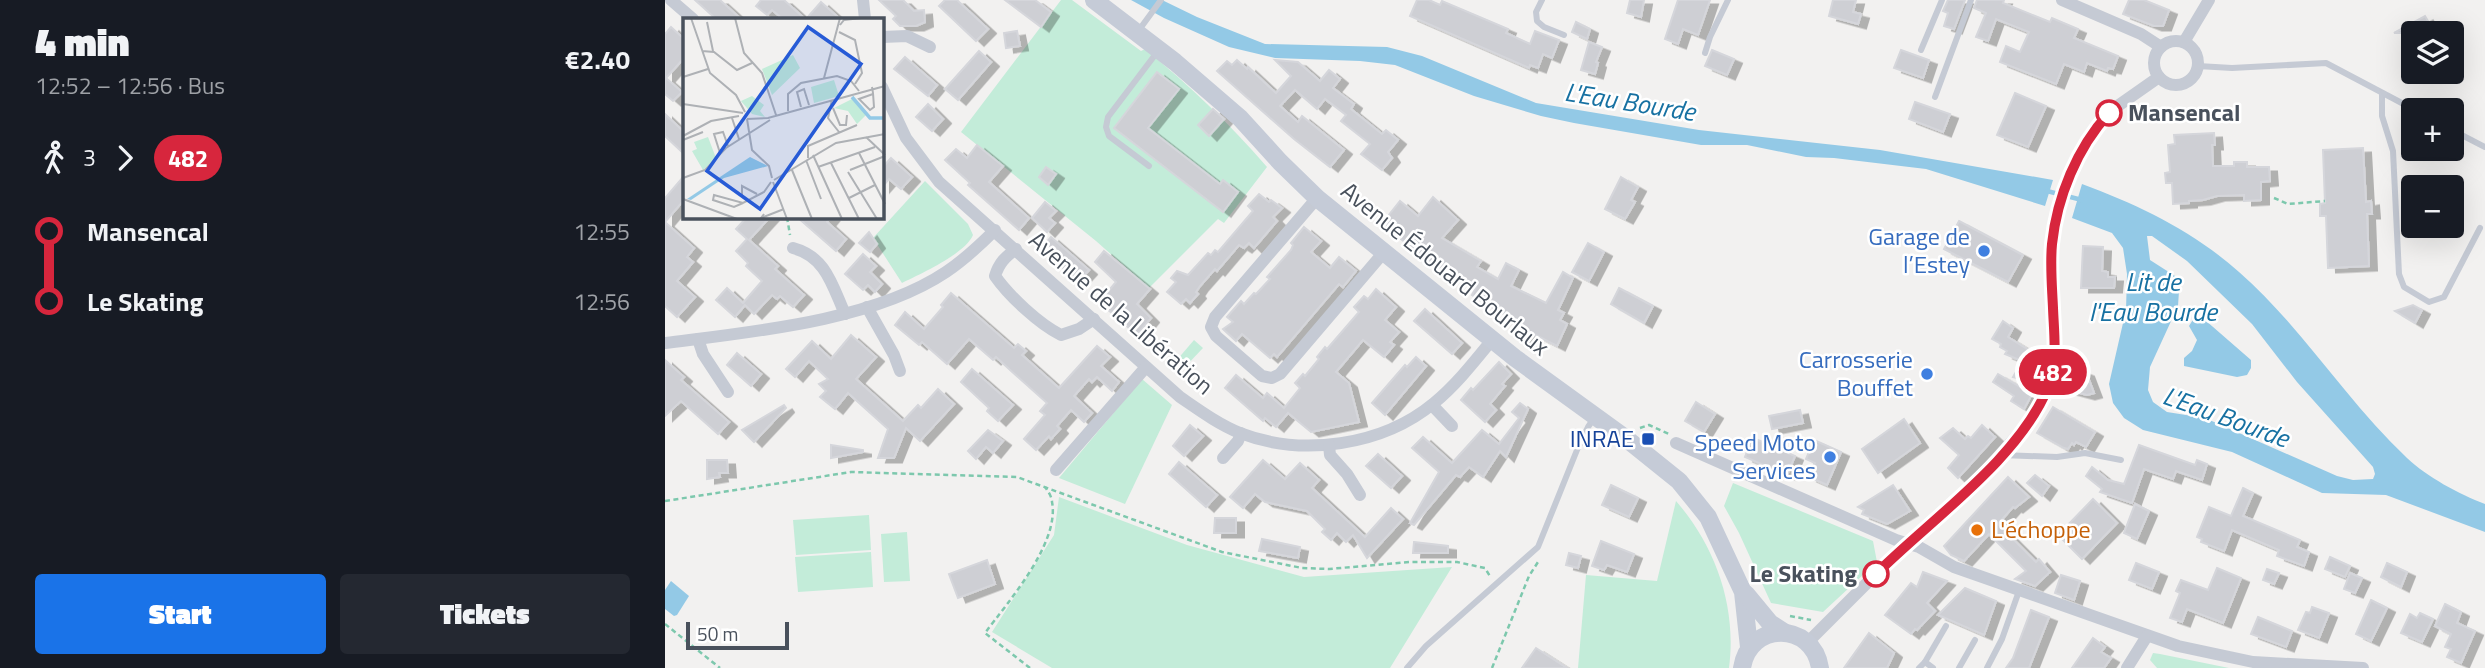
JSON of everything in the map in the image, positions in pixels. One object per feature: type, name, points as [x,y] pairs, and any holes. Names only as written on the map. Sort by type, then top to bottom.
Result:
[{"type":"street","points":[[863,0],[865,18]]},
{"type":"street","name":"Avenue Édouard Bourlaux","points":[[1094,0],[1137,32],[1240,118],[1317,198],[1492,340],[1664,468],[1697,503],[1722,543],[1744,592],[1762,616],[1784,632],[1797,635],[1808,642]]},
{"type":"street","points":[[2062,0],[2141,34],[2161,47]]},
{"type":"street","points":[[2184,41],[2209,0]]},
{"type":"street","points":[[668,1],[692,18]]},
{"type":"street","points":[[884,37],[907,36],[930,47]]},
{"type":"street","points":[[2172,41],[2184,41],[2196,51],[2198,65],[2196,72],[2186,83],[2172,85],[2159,77],[2154,58],[2161,47],[2172,41]]},
{"type":"street","points":[[1820,668],[1815,651],[1808,642],[1908,544],[1966,492],[2034,416],[2053,374],[2055,361],[2051,258],[2055,222],[2071,172],[2095,128],[2112,110],[2159,77]]},
{"type":"street","name":"Avenue de la Libération","points":[[884,91],[906,138],[939,182],[1180,397],[1212,419],[1241,433],[1273,442],[1329,445],[1348,443],[1386,431],[1432,405],[1467,371],[1492,340]]},
{"type":"street","points":[[1317,198],[1215,317],[1211,327],[1216,336],[1262,376],[1272,378],[1280,374],[1384,252]]},
{"type":"street","points":[[665,343],[741,333],[845,314],[867,307],[915,289],[945,273],[978,248],[995,230]]},
{"type":"street","points":[[793,248],[808,252],[825,269],[845,314]]},
{"type":"street","points":[[1016,249],[1003,259],[998,267],[995,276],[1003,288],[1050,329],[1061,335],[1079,329],[1094,319]]},
{"type":"street","points":[[867,307],[900,371]]},
{"type":"street","points":[[698,339],[703,354],[728,391]]},
{"type":"street","points":[[1056,470],[1146,367]]},
{"type":"street","points":[[1432,405],[1452,426]]},
{"type":"street","points":[[1223,458],[1238,441],[1241,433]]},
{"type":"street","points":[[1675,443],[1919,547],[1954,567],[2147,636],[2251,665],[2363,668]]},
{"type":"street","points":[[1329,445],[1330,455],[1347,474],[1360,495]]},
{"type":"street","name":"Avenue Édouard Bourlaux","points":[[1744,592],[1749,648]]},
{"type":"street","points":[[1742,668],[1749,648],[1759,639],[1771,633],[1784,632]]},
{"type":"street","points":[[2132,666],[2147,636]]},
{"type":"lane","points":[[1137,32],[1161,0]]},
{"type":"lane","points":[[1542,0],[1536,12],[1537,21],[1544,27],[1564,35]]},
{"type":"lane","points":[[1705,53],[1728,0]]},
{"type":"lane","points":[[1921,50],[1942,0]]},
{"type":"lane","points":[[1935,97],[1971,0]]},
{"type":"lane","points":[[1149,166],[1109,136],[1106,127],[1108,117],[1159,50]]},
{"type":"lane","points":[[2198,65],[2232,68],[2326,62],[2401,103]]},
{"type":"lane","points":[[2382,93],[2382,116],[2393,151],[2399,274],[2404,287],[2429,302],[2444,296],[2480,228]]},
{"type":"lane","points":[[2464,137],[2485,148]]},
{"type":"lane","points":[[1407,668],[1426,646],[1538,547],[1577,450],[1595,416]]},
{"type":"lane","points":[[2001,455],[2057,457],[2085,453],[2121,460]]},
{"type":"lane","points":[[1987,668],[2002,639],[2019,591]]},
{"type":"lane","points":[[1919,668],[1947,626]]},
{"type":"lane","points":[[1959,668],[1975,640]]},
{"type":"lane","points":[[1925,662],[1933,668]]},
{"type":"path","points":[[2274,198],[2288,204],[2325,201]]},
{"type":"path","points":[[787,219],[793,248]]},
{"type":"path","points":[[1628,440],[1634,432],[1649,425],[1670,435],[1675,443]]},
{"type":"path","points":[[665,501],[851,472],[1017,477],[1222,552],[1302,568],[1458,562],[1485,568],[1495,583]]},
{"type":"path","points":[[1030,668],[985,633],[1031,571],[1052,527],[1052,501],[1045,487]]},
{"type":"path","points":[[1492,668],[1529,576],[1538,561]]},
{"type":"path","points":[[665,624],[720,668]]},
{"type":"green space","points":[[1061,0],[1072,0],[1141,51],[1145,49],[1209,105],[1267,167],[1224,223],[1218,219],[1149,288],[1096,241],[961,132]]},
{"type":"green space","points":[[925,181],[968,224],[973,235],[952,256],[902,283],[873,238]]},
{"type":"green space","points":[[1194,340],[1203,348],[1184,368],[1176,361]]},
{"type":"green space","points":[[1142,379],[1172,405],[1125,504],[1059,478]]},
{"type":"green space","points":[[1733,483],[1873,541],[1877,562],[1823,612],[1771,603],[1724,506]]},
{"type":"green space","points":[[1059,497],[1187,545],[1304,577],[1452,567],[1390,668],[1052,668],[992,632],[1054,535]]},
{"type":"green space","points":[[1676,501],[1702,538],[1721,579],[1730,623],[1729,668],[1578,668],[1586,575],[1657,581]]},
{"type":"green space","points":[[869,515],[871,550],[796,555],[793,520]]},
{"type":"green space","points":[[907,532],[910,581],[884,582],[881,534]]},
{"type":"green space","points":[[871,552],[873,587],[798,592],[795,557]]},
{"type":"green space","points":[[2153,653],[2229,668],[2157,668],[2150,660]]},
{"type":"water","points":[[1131,0],[1162,0],[1265,44],[1387,47],[1422,56],[1536,103],[1699,130],[1880,150],[2053,180],[2045,206],[1926,169],[1806,157],[1747,145],[1701,145],[1574,123],[1474,96],[1395,65],[1275,58],[1229,47]]},
{"type":"water","name":"Lit de l'Eau Bourde","points":[[2082,184],[2165,220],[2221,257],[2262,293],[2364,413],[2407,458],[2444,484],[2485,504],[2485,532],[2386,495],[2322,493],[2232,452],[2143,430],[2124,418],[2113,403],[2109,384],[2126,310],[2127,274],[2123,248],[2112,233],[2072,218]],"holes":[[[2147,236],[2152,236],[2187,261],[2252,324],[2297,382],[2373,467],[2373,479],[2353,480],[2337,476],[2205,418],[2167,412],[2153,402],[2148,390],[2150,367],[2178,306],[2179,291],[2175,276],[2150,260]]]},
{"type":"water","points":[[2194,318],[2205,320],[2251,360],[2247,375],[2237,377],[2184,366],[2184,358],[2192,351],[2197,340],[2189,326]]},
{"type":"water","points":[[671,581],[689,596],[674,616],[665,609],[665,590]]},
{"type":"building","points":[[695,0],[720,0],[740,18],[715,18]]},
{"type":"building","points":[[761,0],[784,0],[804,18],[782,18],[772,10],[767,15],[756,6]]},
{"type":"building","points":[[879,0],[903,0],[914,11],[924,10],[925,22],[916,26],[900,26],[893,19],[896,16]]},
{"type":"building","points":[[945,0],[957,0],[988,29],[976,41],[939,6]]},
{"type":"building","points":[[1005,0],[1035,0],[1051,12],[1041,27]]},
{"type":"building","points":[[1417,0],[1429,0],[1440,5],[1442,1],[1508,29],[1506,33],[1530,44],[1535,31],[1559,40],[1552,58],[1543,54],[1538,68],[1530,65],[1529,68],[1410,16]]},
{"type":"building","points":[[1630,0],[1644,0],[1641,17],[1627,13]]},
{"type":"building","points":[[1678,0],[1710,0],[1698,35],[1683,29],[1678,44],[1665,39]]},
{"type":"building","points":[[1833,0],[1856,0],[1853,12],[1861,14],[1858,24],[1829,16]]},
{"type":"building","points":[[1948,0],[1965,0],[1954,29],[1944,26],[1948,13],[1943,11]]},
{"type":"building","points":[[1977,0],[2004,0],[2003,3],[2050,22],[2052,18],[2078,29],[2074,38],[2118,56],[2113,69],[2108,68],[2107,71],[2087,63],[2084,72],[2064,64],[2056,84],[2000,62],[2006,46],[2020,52],[2029,32],[1996,19],[1988,41],[1976,37],[1986,13],[1974,8]]},
{"type":"building","points":[[2129,0],[2144,0],[2169,10],[2163,26],[2154,26],[2123,14]]},
{"type":"building","points":[[821,2],[839,18],[807,18]]},
{"type":"building","points":[[1576,22],[1590,29],[1587,39],[1572,32]]},
{"type":"building","points":[[671,27],[683,38],[683,59],[666,78],[682,92],[673,101],[665,94],[665,34]]},
{"type":"building","points":[[1017,31],[1020,46],[1006,48],[1004,33]]},
{"type":"building","points":[[1589,42],[1602,47],[1595,74],[1581,70]]},
{"type":"building","points":[[1712,50],[1734,59],[1727,75],[1705,66]]},
{"type":"building","points":[[1901,50],[1929,60],[1923,78],[1894,68]]},
{"type":"building","points":[[979,51],[991,62],[958,100],[945,89]]},
{"type":"building","points":[[905,57],[937,85],[928,96],[894,69]]},
{"type":"building","points":[[1237,60],[1276,93],[1291,76],[1275,60],[1298,62],[1320,81],[1329,70],[1340,79],[1333,88],[1354,104],[1351,109],[1382,134],[1386,130],[1398,140],[1388,152],[1392,158],[1382,170],[1361,154],[1370,144],[1341,121],[1346,115],[1325,99],[1317,109],[1295,90],[1280,106],[1298,122],[1302,116],[1344,150],[1330,167],[1217,71],[1227,61],[1232,65]]},
{"type":"building","points":[[1157,72],[1179,89],[1148,128],[1220,184],[1223,180],[1238,192],[1223,212],[1114,128]]},
{"type":"building","points":[[2015,93],[2046,106],[2028,147],[1997,135]]},
{"type":"building","points":[[1915,102],[1950,114],[1943,132],[1909,119]]},
{"type":"building","points":[[928,104],[943,119],[932,131],[916,117]]},
{"type":"building","points":[[1213,109],[1224,119],[1209,136],[1198,125]]},
{"type":"building","points":[[665,114],[683,131],[683,153],[665,136]]},
{"type":"building","points":[[2214,133],[2213,166],[2234,166],[2234,162],[2247,162],[2247,167],[2269,167],[2270,181],[2261,182],[2261,200],[2244,201],[2244,195],[2217,196],[2173,204],[2172,183],[2166,183],[2165,173],[2170,172],[2168,145],[2175,144],[2174,135]]},
{"type":"building","points":[[977,145],[1003,166],[989,182],[1029,218],[1019,230],[968,185],[970,183],[945,160],[956,149],[967,158]]},
{"type":"building","points":[[2363,148],[2366,202],[2371,201],[2372,214],[2367,214],[2369,266],[2328,268],[2326,216],[2320,216],[2320,204],[2325,203],[2323,150]]},
{"type":"building","points":[[891,158],[912,177],[901,189],[889,179],[884,185],[884,166]]},
{"type":"building","points":[[1046,167],[1056,174],[1048,185],[1039,177]]},
{"type":"building","points":[[683,177],[683,201],[665,222],[665,198]]},
{"type":"building","points":[[1621,177],[1638,187],[1631,200],[1635,202],[1625,219],[1605,209]]},
{"type":"building","points":[[1259,194],[1282,208],[1273,217],[1277,221],[1254,248],[1249,243],[1244,248],[1239,245],[1200,286],[1196,292],[1198,294],[1190,303],[1186,299],[1181,304],[1167,292],[1176,282],[1171,278],[1177,271],[1188,275],[1208,253],[1211,255],[1215,250],[1218,252],[1253,211],[1248,206]]},
{"type":"building","points":[[1433,197],[1458,220],[1442,238],[1481,261],[1477,267],[1498,279],[1506,263],[1519,270],[1511,286],[1546,303],[1563,272],[1573,278],[1558,310],[1564,313],[1560,320],[1567,324],[1557,346],[1530,332],[1526,340],[1512,332],[1517,322],[1472,295],[1476,287],[1426,259],[1386,227],[1388,224],[1384,221],[1400,201],[1418,216]]},
{"type":"building","points":[[1045,202],[1056,211],[1049,218],[1055,223],[1047,232],[1032,218]]},
{"type":"building","points":[[745,219],[768,219],[749,240],[778,266],[775,269],[804,295],[793,307],[780,296],[777,299],[772,295],[754,314],[745,305],[735,317],[716,300],[727,288],[743,303],[762,281],[746,266],[748,263],[736,251],[747,239],[736,229]]},
{"type":"building","points":[[799,219],[829,219],[827,222],[846,239],[836,251]]},
{"type":"building","points":[[1959,221],[2023,255],[2008,282],[1944,249]]},
{"type":"building","points":[[665,222],[694,248],[687,257],[693,262],[677,281],[695,297],[677,317],[665,306]]},
{"type":"building","points":[[1304,227],[1321,241],[1311,252],[1330,268],[1339,257],[1356,271],[1343,287],[1339,284],[1277,357],[1274,354],[1270,358],[1242,334],[1236,341],[1223,329],[1233,322],[1227,317],[1241,301],[1244,304],[1270,279],[1267,277],[1291,250],[1291,243]]},
{"type":"building","points":[[869,232],[877,244],[870,252],[859,243]]},
{"type":"building","points":[[1051,237],[1089,270],[1078,282],[1041,249]]},
{"type":"building","points":[[1588,243],[1604,252],[1589,281],[1572,272]]},
{"type":"building","points":[[2083,246],[2103,247],[2102,271],[2108,272],[2108,277],[2115,277],[2114,288],[2081,288]]},
{"type":"building","points":[[1104,251],[1150,289],[1137,304],[1151,318],[1137,335],[1099,302],[1116,282],[1095,262]]},
{"type":"building","points":[[863,254],[876,266],[870,272],[882,284],[875,292],[868,285],[863,290],[845,274]]},
{"type":"building","points":[[1619,288],[1653,306],[1644,323],[1611,304]]},
{"type":"building","points":[[1376,289],[1396,307],[1385,320],[1399,332],[1390,342],[1394,345],[1384,357],[1363,340],[1336,372],[1349,383],[1359,422],[1311,432],[1288,413],[1276,427],[1265,418],[1263,421],[1225,388],[1236,375],[1263,398],[1267,393],[1284,408],[1300,388],[1295,383],[1303,374],[1305,376],[1325,347],[1327,349],[1359,312],[1354,307],[1364,296],[1368,299]]},
{"type":"building","points":[[951,293],[1014,348],[1018,344],[1026,351],[1022,355],[1059,388],[1097,346],[1110,357],[1101,366],[1119,382],[1112,391],[1097,377],[1092,382],[1089,379],[1074,396],[1092,413],[1084,422],[1071,410],[1057,426],[1060,429],[1036,450],[1024,439],[1045,415],[1040,411],[1047,403],[996,357],[993,360],[969,339],[947,364],[922,342],[919,345],[895,325],[905,312],[924,329]]},
{"type":"building","points":[[2413,305],[2422,310],[2415,323],[2395,311]]},
{"type":"building","points":[[1425,309],[1462,343],[1452,354],[1414,321]]},
{"type":"building","points":[[2003,321],[2013,328],[2008,337],[2046,361],[2037,383],[2013,377],[2022,361],[2005,354],[2007,351],[2000,347],[2001,344],[1992,339]]},
{"type":"building","points":[[851,335],[876,357],[856,379],[903,421],[918,405],[921,408],[938,389],[954,404],[920,441],[906,428],[894,458],[878,458],[888,429],[848,393],[835,409],[820,397],[826,391],[819,384],[828,379],[809,361],[795,377],[786,369],[812,341],[831,359]]},
{"type":"building","points":[[737,353],[761,374],[751,386],[727,365]]},
{"type":"building","points":[[1416,357],[1426,366],[1385,415],[1372,403],[1405,365],[1407,367]]},
{"type":"building","points":[[665,360],[684,377],[681,380],[729,422],[718,434],[681,401],[665,416]]},
{"type":"building","points":[[1499,362],[1511,374],[1490,404],[1496,410],[1485,422],[1461,400]]},
{"type":"building","points":[[2073,367],[2086,372],[2094,393],[2087,395],[2065,389]]},
{"type":"building","points":[[972,369],[1013,405],[998,421],[987,411],[989,408],[961,382]]},
{"type":"building","points":[[1998,374],[2032,394],[2024,409],[2011,401],[2014,396],[1993,382]]},
{"type":"building","points":[[1696,402],[1715,414],[1704,432],[1685,421]]},
{"type":"building","points":[[1520,403],[1528,409],[1506,457],[1500,451],[1483,477],[1469,467],[1460,477],[1456,475],[1414,525],[1410,523],[1439,472],[1412,448],[1423,437],[1452,463],[1482,430],[1499,444],[1519,418],[1512,412]]},
{"type":"building","points":[[784,405],[786,408],[754,442],[742,430]]},
{"type":"building","points":[[2053,407],[2095,432],[2086,447],[2076,442],[2068,449],[2064,448],[2037,433]]},
{"type":"building","points":[[1800,410],[1803,423],[1772,429],[1769,416]]},
{"type":"building","points":[[1904,419],[1920,443],[1878,473],[1862,449]]},
{"type":"building","points":[[1190,425],[1203,436],[1184,456],[1173,446]]},
{"type":"building","points":[[1982,425],[1995,437],[1958,478],[1948,468],[1959,455],[1940,438],[1953,428],[1965,439],[1968,436],[1971,438]]},
{"type":"building","points":[[988,430],[1003,441],[993,453],[986,447],[976,459],[968,451]]},
{"type":"building","points":[[1758,440],[1795,456],[1787,475],[1745,457],[1751,441]]},
{"type":"building","points":[[1814,440],[1841,452],[1827,485],[1809,477],[1815,463],[1806,459]]},
{"type":"building","points":[[831,445],[863,450],[863,452],[831,458]]},
{"type":"building","points":[[2139,445],[2195,465],[2197,460],[2207,464],[2202,480],[2176,471],[2173,479],[2144,469],[2132,503],[2100,492],[2102,489],[2086,476],[2092,467],[2108,480],[2124,484]]},
{"type":"building","points":[[1378,454],[1402,476],[1391,488],[1366,466]]},
{"type":"building","points":[[707,460],[727,460],[728,473],[719,473],[720,477],[707,479]]},
{"type":"building","points":[[1263,460],[1285,479],[1300,463],[1319,480],[1312,488],[1365,537],[1391,508],[1403,519],[1367,558],[1353,535],[1346,542],[1337,533],[1331,540],[1322,532],[1325,529],[1307,511],[1265,502],[1255,494],[1243,508],[1230,497]]},
{"type":"building","points":[[1179,462],[1217,495],[1206,507],[1169,474]]},
{"type":"building","points":[[2035,475],[2049,486],[2042,496],[2027,483]]},
{"type":"building","points":[[2008,477],[2029,497],[2013,507],[1998,524],[2036,562],[2039,559],[2050,572],[2035,586],[2015,579],[2026,571],[1989,534],[1964,561],[1951,555],[1944,546]]},
{"type":"building","points":[[1611,485],[1638,498],[1629,517],[1602,505]]},
{"type":"building","points":[[1893,485],[1910,511],[1887,524],[1862,514],[1864,510],[1858,507]]},
{"type":"building","points":[[2243,488],[2253,493],[2243,516],[2300,540],[2297,547],[2309,552],[2304,566],[2277,556],[2279,550],[2232,530],[2224,551],[2201,542],[2202,539],[2197,537],[2209,507],[2231,516]]},
{"type":"building","points":[[2093,499],[2117,523],[2082,559],[2058,535]]},
{"type":"building","points":[[2135,504],[2149,511],[2137,539],[2124,533]]},
{"type":"building","points":[[1215,518],[1236,518],[1236,533],[1214,533]]},
{"type":"building","points":[[1262,539],[1300,547],[1298,558],[1259,551]]},
{"type":"building","points":[[1601,541],[1634,554],[1627,572],[1607,565],[1604,570],[1592,566]]},
{"type":"building","points":[[1414,542],[1448,546],[1448,553],[1413,553]]},
{"type":"building","points":[[1569,553],[1581,556],[1578,568],[1566,565]]},
{"type":"building","points":[[2330,557],[2350,566],[2345,577],[2325,569]]},
{"type":"building","points":[[987,560],[995,584],[958,598],[949,574]]},
{"type":"building","points":[[2136,563],[2159,572],[2152,589],[2129,580]]},
{"type":"building","points":[[2387,563],[2407,572],[2401,587],[2381,577]]},
{"type":"building","points":[[2217,568],[2241,578],[2223,623],[2187,609],[2182,622],[2170,618],[2180,593],[2176,591],[2181,580],[2208,590]]},
{"type":"building","points":[[2267,569],[2279,573],[2274,584],[2263,580]]},
{"type":"building","points":[[1923,572],[1947,581],[1927,603],[1935,611],[1911,634],[1885,615],[1911,583],[1917,587]]},
{"type":"building","points":[[2350,573],[2362,578],[2355,593],[2344,589]]},
{"type":"building","points":[[2061,575],[2080,581],[2074,600],[2055,593]]},
{"type":"building","points":[[1965,588],[1996,601],[1984,635],[1938,615]]},
{"type":"building","points":[[2371,600],[2387,608],[2371,641],[2356,634]]},
{"type":"building","points":[[2445,604],[2461,612],[2457,623],[2475,631],[2461,663],[2447,657],[2451,649],[2445,647],[2451,634],[2435,626]]},
{"type":"building","points":[[2312,607],[2329,613],[2319,638],[2298,630],[2306,612],[2310,613]]},
{"type":"building","points":[[2031,610],[2049,617],[2029,668],[2006,668],[2013,658]]},
{"type":"building","points":[[2420,613],[2433,619],[2422,642],[2401,633],[2410,614],[2417,618]]},
{"type":"building","points":[[2258,617],[2292,631],[2286,647],[2251,634]]},
{"type":"building","points":[[1869,633],[1894,653],[1887,668],[1844,668]]},
{"type":"building","points":[[2093,638],[2105,647],[2101,652],[2111,658],[2104,668],[2072,668]]},
{"type":"building","points":[[1536,648],[1567,668],[1522,668]]},
{"type":"waterway","name":"L'Eau Bourde","points":[[2047,191],[2082,200]]},
{"type":"bus line","name":"482","points":[[1876,574],[1966,492],[2024,430],[2041,404],[2053,374],[2055,361],[2051,258],[2055,222],[2071,172],[2095,128],[2109,113]]},
{"type":"place","name":"Mansencal","points":[[2109,113]]},
{"type":"place","name":"Garage de l’Estey","points":[[1984,251]]},
{"type":"place","name":"Carrosserie Bouffet","points":[[1927,374]]},
{"type":"place","name":"INRAE","points":[[1648,439]]},
{"type":"place","name":"Speed Moto Services","points":[[1830,457]]},
{"type":"place","name":"L'échoppe","points":[[1977,530]]},
{"type":"place","name":"Le Skating","points":[[1876,574]]}]
